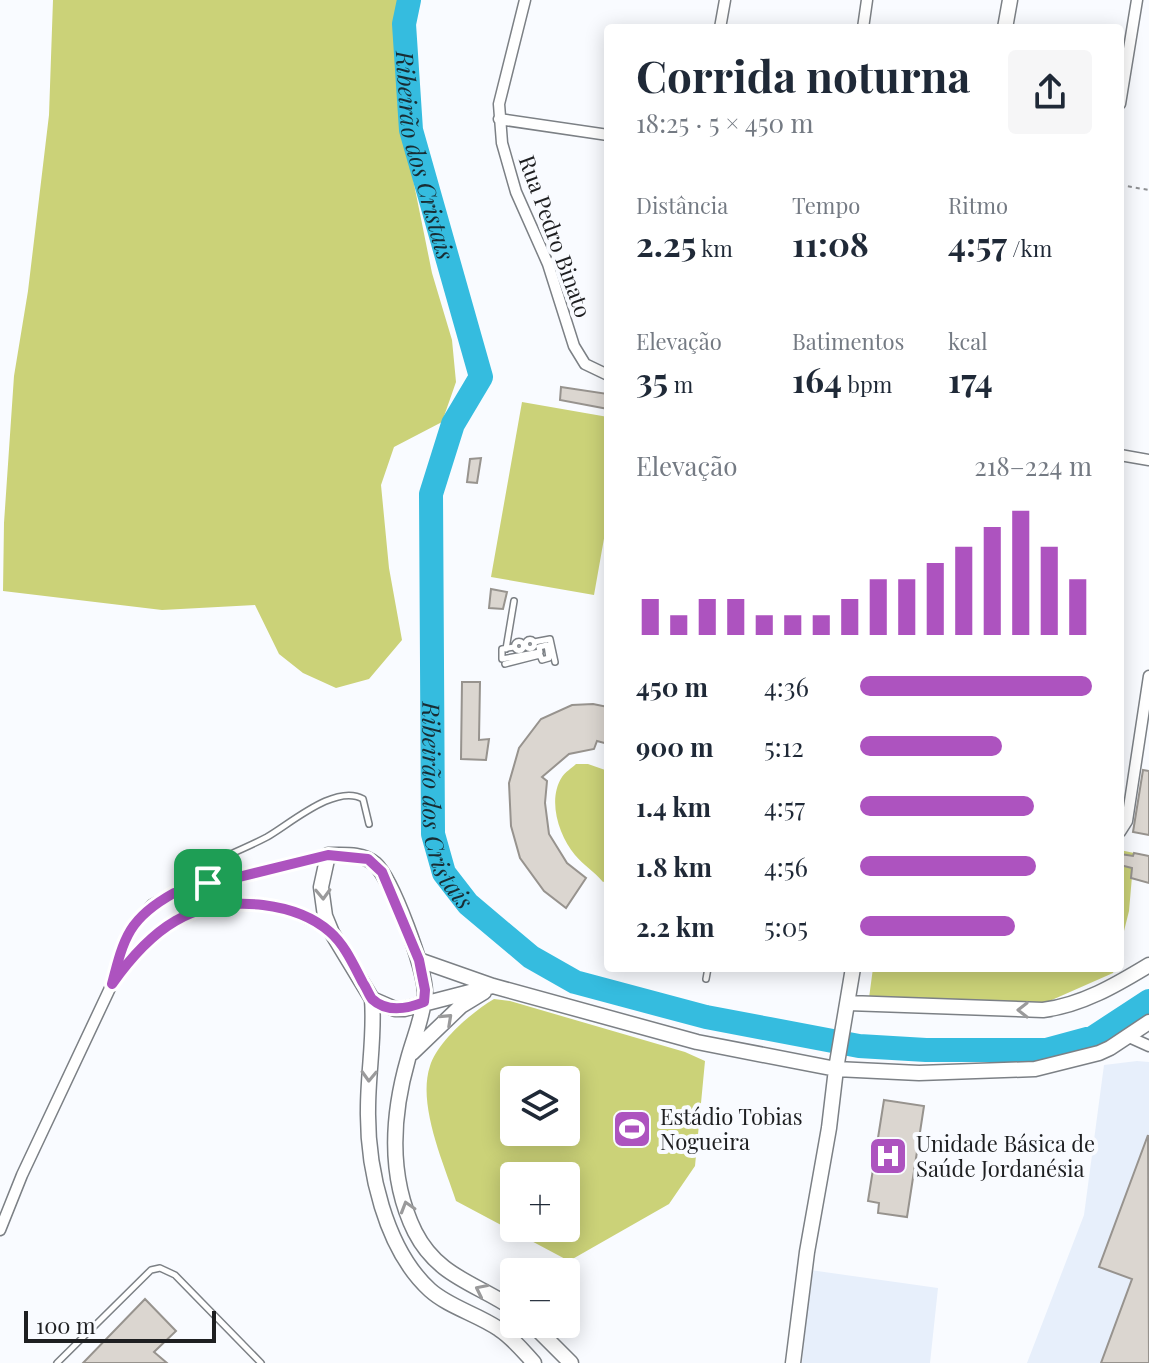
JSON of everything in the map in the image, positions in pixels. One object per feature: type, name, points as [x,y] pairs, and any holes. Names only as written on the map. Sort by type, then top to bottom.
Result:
[{"type":"street","name":"Rua Pedro Binato","points":[[525,0],[503,83],[499,119],[502,143],[511,179],[548,264],[574,346],[585,364],[604,373]]},
{"type":"street","points":[[721,24],[725,0]]},
{"type":"street","points":[[864,24],[867,0]]},
{"type":"street","points":[[1006,24],[1010,0]]},
{"type":"street","points":[[1124,80],[1137,0]]},
{"type":"street","points":[[499,119],[604,134]]},
{"type":"street","points":[[1124,456],[1149,460]]},
{"type":"street","points":[[1124,826],[1149,676]]},
{"type":"street","points":[[328,855],[321,887],[332,933],[372,999],[368,1112],[370,1149],[386,1219],[396,1244],[415,1274],[431,1291],[501,1330],[534,1363]]},
{"type":"street","points":[[0,1230],[22,1175],[112,984],[126,937],[139,918],[152,905],[174,893],[208,883],[328,855],[356,856],[376,864],[388,883],[419,960],[425,990],[397,1106],[395,1152],[406,1209],[416,1234],[447,1272],[500,1301]]},
{"type":"street","points":[[112,984],[144,943],[167,925],[192,912],[218,904],[238,902],[276,906],[306,916],[332,933]]},
{"type":"street","points":[[419,960],[491,987],[697,1042],[836,1065],[919,1073],[1035,1069],[1099,1053],[1149,1022]]},
{"type":"street","points":[[848,1003],[1043,1010],[1065,1007],[1098,993],[1149,965]]},
{"type":"street","points":[[793,1363],[807,1252],[852,972]]},
{"type":"street","points":[[372,999],[395,1009],[404,1009],[491,987]]},
{"type":"street","points":[[408,1056],[461,1006],[491,987]]},
{"type":"street","points":[[1129,1037],[1149,1046]]},
{"type":"street","points":[[546,1338],[571,1363]]},
{"type":"lane","points":[[506,649],[514,601]]},
{"type":"lane","points":[[505,664],[540,655],[542,660],[549,658],[547,645],[539,647],[540,652],[502,659],[502,649],[514,647],[521,650],[524,645],[531,648],[534,642],[550,639],[555,662]]},
{"type":"lane","points":[[208,883],[208,864],[265,838],[333,798],[355,794],[363,799],[369,824]]},
{"type":"lane","points":[[706,979],[707,972]]},
{"type":"lane","points":[[57,1363],[151,1270],[160,1268],[175,1275],[261,1363]]},
{"type":"path","points":[[1124,186],[1149,190]]},
{"type":"shaded area","points":[[1149,1062],[1149,1363],[1027,1363],[1084,1215],[1104,1065]]},
{"type":"shaded area","points":[[810,1270],[938,1288],[930,1363],[802,1363]]},
{"type":"green space","points":[[53,0],[407,0],[397,100],[432,273],[452,340],[456,382],[442,422],[394,447],[381,485],[389,568],[402,640],[369,679],[336,688],[303,673],[279,654],[255,605],[162,610],[3,591],[4,523],[14,376],[28,291],[49,115]]},
{"type":"green space","points":[[522,402],[604,416],[604,539],[594,595],[491,577]]},
{"type":"green space","points":[[576,764],[604,770],[603,882],[578,859],[560,828],[555,796],[563,775]]},
{"type":"green space","points":[[1124,851],[1134,853],[1129,911],[1124,931]]},
{"type":"green space","points":[[872,972],[1113,972],[1045,1003],[869,998]]},
{"type":"green space","name":"Estádio Tobias Nogueira","points":[[494,999],[510,1001],[685,1052],[705,1061],[695,1166],[669,1204],[574,1258],[563,1258],[533,1242],[580,1242],[580,1162],[500,1162],[500,1224],[456,1201],[429,1116],[427,1081],[434,1056],[466,1019]]},
{"type":"building","points":[[561,387],[604,393],[604,408],[560,400]]},
{"type":"building","points":[[481,458],[477,483],[467,482],[470,459]]},
{"type":"building","points":[[491,589],[507,592],[503,609],[489,608]]},
{"type":"building","points":[[462,682],[480,682],[479,740],[489,739],[486,760],[461,759]]},
{"type":"building","points":[[572,705],[604,706],[604,743],[597,741],[594,749],[569,754],[542,777],[547,781],[545,803],[549,834],[567,863],[586,878],[566,908],[544,891],[520,858],[511,826],[509,783],[519,748],[541,719]]},
{"type":"building","points":[[1143,770],[1149,771],[1149,835],[1133,832]]},
{"type":"building","points":[[1134,853],[1149,856],[1149,883],[1131,878],[1132,868],[1124,866],[1124,855],[1133,856]]},
{"type":"building","name":"Unidade Básica de Saúde Jordanésia","points":[[884,1100],[924,1106],[907,1217],[878,1213],[879,1203],[868,1201]]},
{"type":"building","points":[[1148,1135],[1149,1363],[1101,1363],[1132,1279],[1099,1267]]},
{"type":"building","points":[[145,1299],[176,1331],[154,1352],[167,1363],[83,1363]]},
{"type":"waterway","name":"Ribeirão dos Cristais","points":[[409,0],[404,24],[411,130],[481,377],[453,424],[431,494],[433,834],[444,873],[468,904],[531,957],[575,982],[706,1017],[859,1046],[926,1050],[1046,1050],[1094,1037],[1149,1001]]},
{"type":"place","name":"Estádio Tobias Nogueira","points":[[632,1129]]},
{"type":"place","name":"Unidade Básica de Saúde Jordanésia","points":[[888,1156]]},
{"type":"route","points":[[317,856],[368,859],[376,864],[388,883],[419,960],[425,990],[424,1002],[395,1009],[372,999],[332,933],[306,916],[276,906],[238,902],[192,912],[167,925],[144,943],[112,984],[126,937],[139,918],[152,905],[174,893],[208,883],[317,856]]}]
